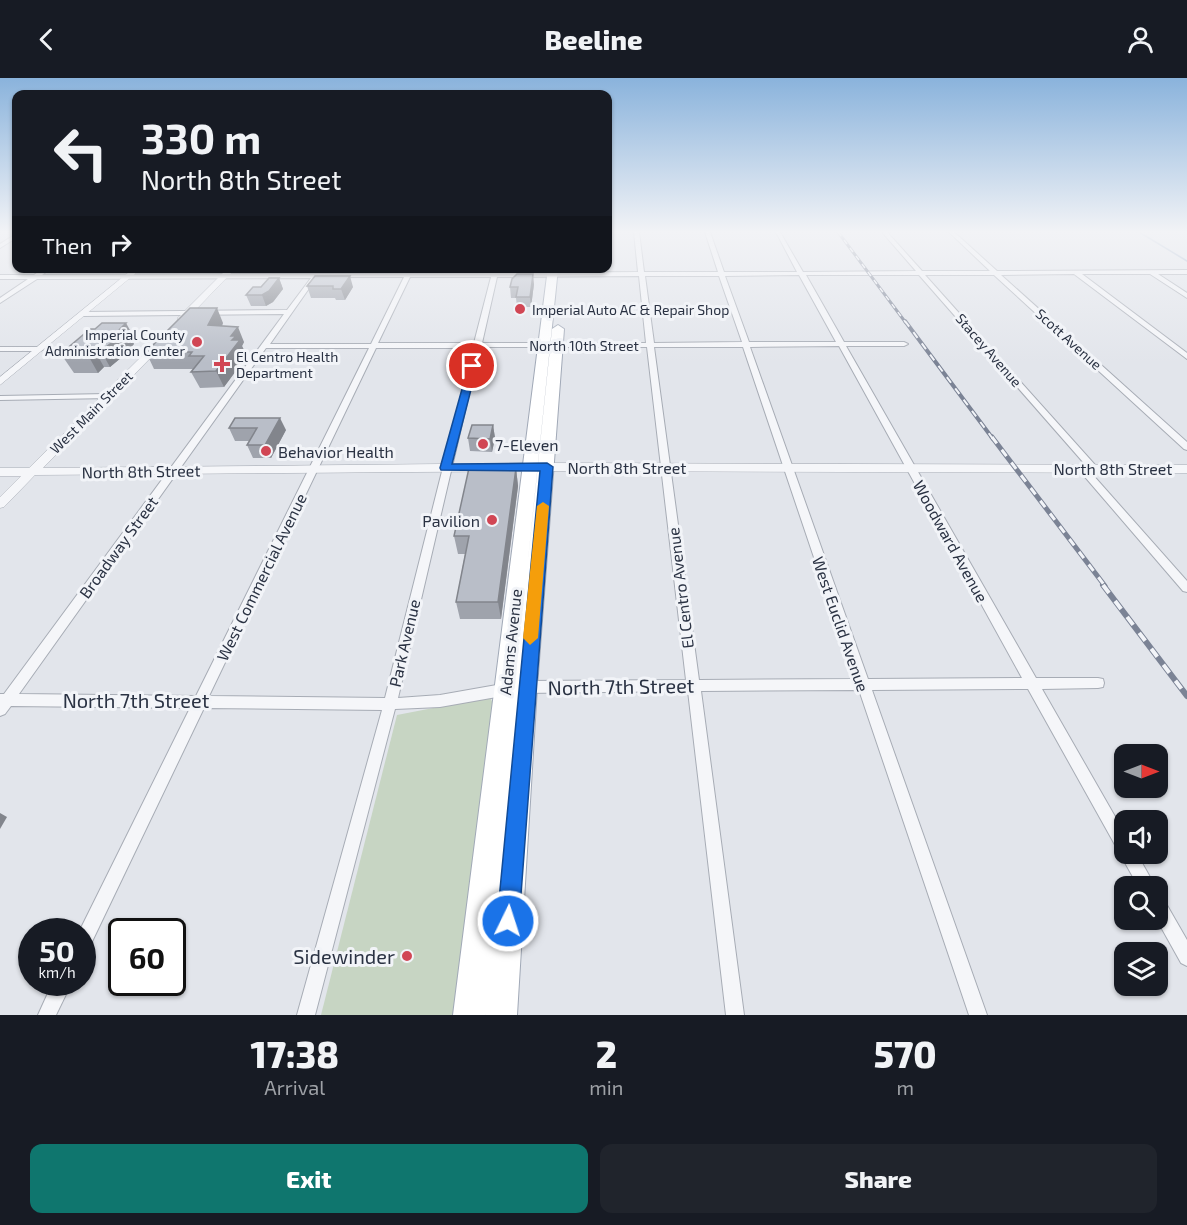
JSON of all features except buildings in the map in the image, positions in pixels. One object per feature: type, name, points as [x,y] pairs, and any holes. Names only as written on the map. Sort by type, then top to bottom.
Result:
[{"type":"main road","name":"Adams Avenue","points":[[469,1015],[516,688],[558,276]]},
{"type":"main road","name":"Adams Avenue","points":[[501,1015],[516,688]]},
{"type":"street","points":[[0,382],[130,276]]},
{"type":"street","points":[[0,277],[137,276]]},
{"type":"street","points":[[172,330],[225,276]]},
{"type":"street","name":"Broadway Street","points":[[2,703],[315,276]]},
{"type":"street","name":"West Commercial Avenue","points":[[95,918],[408,276]]},
{"type":"street","name":"Park Avenue","points":[[306,1015],[390,704],[495,276]]},
{"type":"street","name":"El Centro Avenue","points":[[642,276],[691,685],[735,1015]]},
{"type":"street","name":"West Euclid Avenue","points":[[722,276],[861,684],[978,1015]]},
{"type":"street","name":"Woodward Avenue","points":[[803,276],[1114,830]]},
{"type":"street","name":"Stacey Avenue","points":[[922,276],[1088,468],[1187,588]]},
{"type":"street","name":"Scott Avenue","points":[[999,276],[1187,447]]},
{"type":"street","points":[[1080,276],[1187,357]]},
{"type":"street","points":[[1157,276],[1187,296]]},
{"type":"street","points":[[0,301],[35,277]]},
{"type":"street","points":[[84,314],[289,312]]},
{"type":"street","name":"West Main Street","points":[[0,504],[164,338]]},
{"type":"street","name":"North 10th Street","points":[[264,346],[904,344]]},
{"type":"street","points":[[0,349],[40,349]]},
{"type":"street","points":[[0,398],[107,396]]},
{"type":"street","name":"North 8th Street","points":[[0,472],[538,467],[1187,469]]},
{"type":"street","name":"North 7th Street","points":[[2,703],[202,700],[390,704],[440,701],[516,688],[1098,683]]},
{"type":"street","points":[[1168,924],[1187,957]]},
{"type":"street","points":[[47,1015],[56,996]]},
{"type":"green space","points":[[490,697],[494,706],[454,1015],[321,1015],[397,715]]},
{"type":"railway","points":[[871,276],[906,323]]},
{"type":"railway","points":[[905,321],[993,439]]},
{"type":"railway","points":[[992,437],[1105,586]]},
{"type":"railway","points":[[1103,585],[1187,696]]},
{"type":"slow traffic","points":[[530,638],[543,506]]},
{"type":"place","name":"Imperial Auto AC & Repair Shop","points":[[520,309]]},
{"type":"place","name":"Imperial County Administration Center","points":[[197,342]]},
{"type":"place","name":"El Centro Health Department","points":[[222,364]]},
{"type":"place","name":"7-Eleven","points":[[483,444]]},
{"type":"place","name":"Behavior Health","points":[[266,451]]},
{"type":"place","name":"Pavilion","points":[[492,520]]},
{"type":"place","name":"Sidewinder","points":[[407,956]]},
{"type":"route","points":[[472,366],[446,468],[547,467],[526,687],[508,921]]}]
